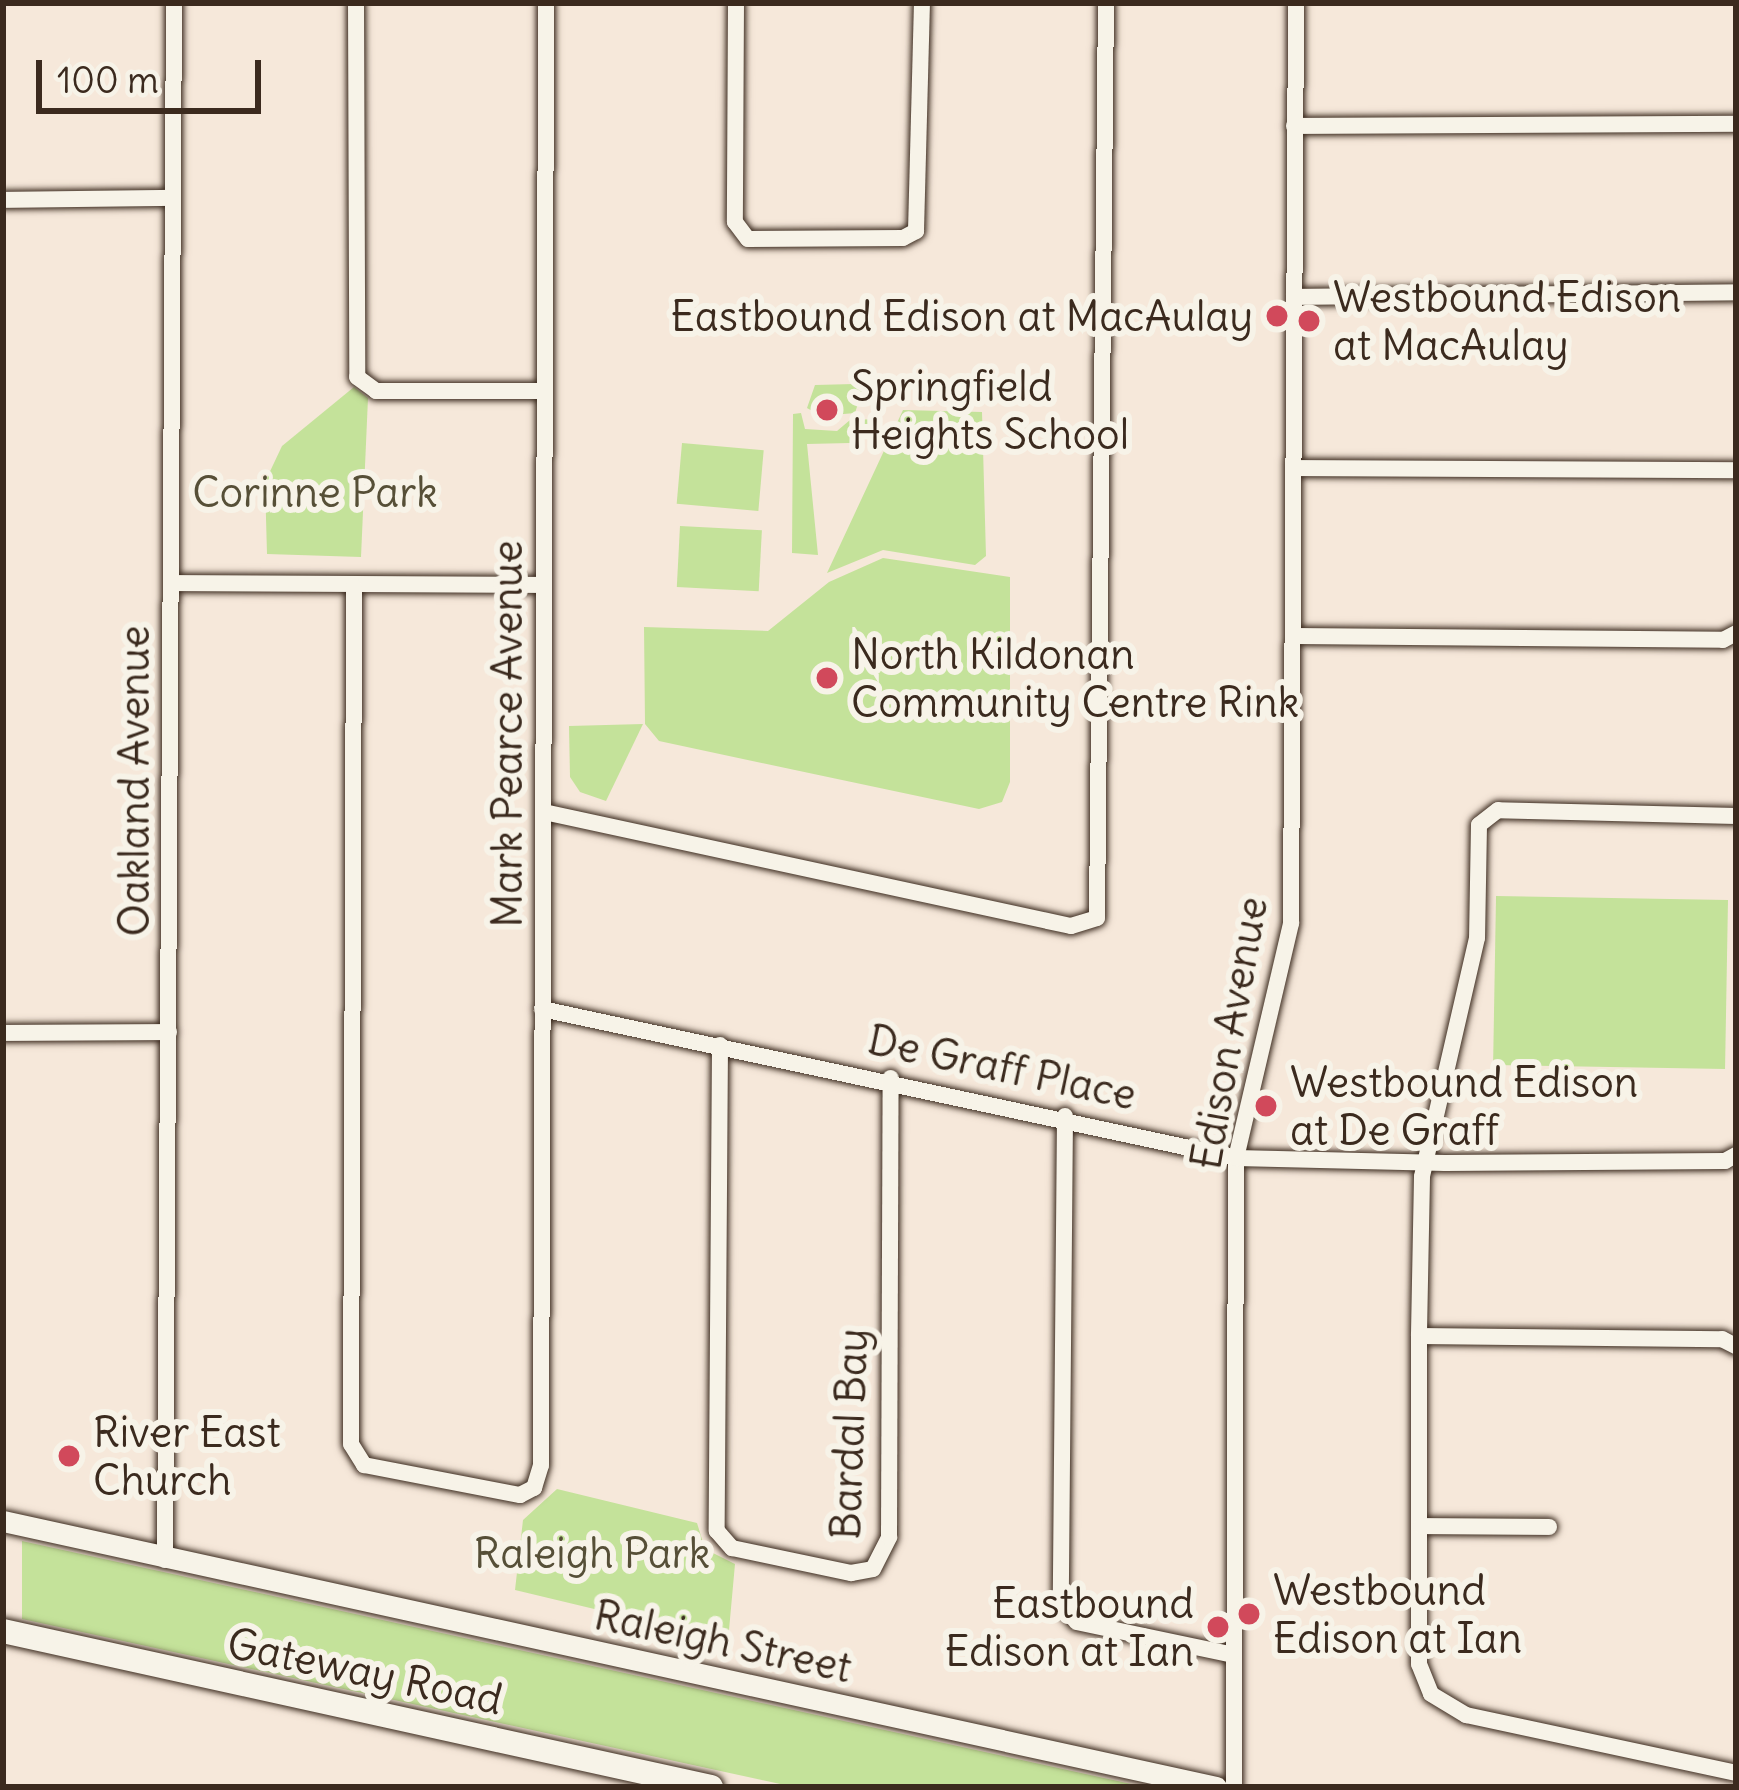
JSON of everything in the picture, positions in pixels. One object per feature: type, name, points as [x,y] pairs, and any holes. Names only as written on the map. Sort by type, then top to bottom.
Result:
[{"type":"main road","name":"Gateway Road","points":[[3,1631],[605,1776],[711,1787]]},
{"type":"street","name":"Oakland Avenue","points":[[165,1560],[174,3]]},
{"type":"street","points":[[356,3],[356,377],[376,391],[542,391]]},
{"type":"street","name":"Mark Pearce Avenue","points":[[354,587],[351,1444],[364,1465],[506,1496],[534,1488],[541,1465],[546,3]]},
{"type":"street","points":[[736,3],[734,222],[748,238],[903,238],[916,231],[922,3]]},
{"type":"street","points":[[544,812],[1071,926],[1093,922],[1102,902],[1106,3]]},
{"type":"street","name":"Edison Avenue","points":[[1234,1787],[1237,1158],[1292,923],[1296,3]]},
{"type":"street","points":[[1294,126],[1736,124]]},
{"type":"street","points":[[3,200],[172,198]]},
{"type":"street","points":[[1294,297],[1736,292]]},
{"type":"street","points":[[1294,468],[1736,470]]},
{"type":"street","points":[[171,584],[544,585]]},
{"type":"street","points":[[1294,636],[1723,640],[1736,633]]},
{"type":"street","points":[[1736,816],[1487,814],[1480,825],[1477,938],[1428,1161],[1419,1336],[1419,1664],[1446,1707],[1736,1773]]},
{"type":"street","name":"De Graff Place","points":[[542,1009],[891,1078],[1237,1158],[1725,1161],[1736,1155]]},
{"type":"street","points":[[3,1034],[169,1032]]},
{"type":"street","name":"Bardal Bay","points":[[720,1045],[717,1531],[732,1548],[851,1573],[873,1569],[889,1537],[891,1078]]},
{"type":"street","points":[[1065,1116],[1061,1605],[1077,1622],[1233,1655]]},
{"type":"street","points":[[1419,1336],[1722,1339],[1736,1346]]},
{"type":"street","name":"Raleigh Street","points":[[3,1521],[1216,1787]]},
{"type":"street","points":[[1421,1526],[1549,1527]]},
{"type":"green space","points":[[854,384],[862,391],[855,413],[821,416],[807,408],[815,385]]},
{"type":"green space","name":"Corinne Park","points":[[354,387],[368,398],[361,557],[267,554],[265,482],[282,446]]},
{"type":"green space","points":[[903,410],[982,412],[986,556],[975,565],[883,550],[827,573]]},
{"type":"green space","points":[[801,413],[805,429],[837,431],[850,420],[878,419],[878,428],[850,443],[807,444],[818,555],[792,553],[793,414]]},
{"type":"green space","points":[[682,443],[764,450],[758,511],[677,504]]},
{"type":"green space","points":[[680,526],[762,530],[759,591],[677,587]]},
{"type":"green space","name":"North Kildonan Community Centre Rink","points":[[883,558],[1010,577],[1010,782],[1002,802],[979,809],[659,741],[645,724],[644,627],[768,631],[829,582]]},
{"type":"green space","points":[[643,724],[606,801],[580,792],[570,777],[569,726]]},
{"type":"green space","points":[[1496,896],[1728,900],[1725,1069],[1493,1065]]},
{"type":"green space","name":"Raleigh Park","points":[[557,1489],[697,1523],[705,1549],[735,1564],[728,1641],[515,1590],[523,1520]]},
{"type":"green space","points":[[22,1541],[1145,1787],[794,1787],[22,1619]]},
{"type":"place","name":"Eastbound Edison at MacAulay","points":[[1277,316]]},
{"type":"place","name":"Westbound Edison at MacAulay","points":[[1309,321]]},
{"type":"place","name":"Springfield Heights School","points":[[827,410]]},
{"type":"place","name":"North Kildonan Community Centre Rink","points":[[827,678]]},
{"type":"place","name":"Westbound Edison at De Graff","points":[[1266,1106]]},
{"type":"place","name":"River East Church","points":[[69,1456]]},
{"type":"place","name":"Westbound Edison at Ian","points":[[1249,1614]]},
{"type":"place","name":"Eastbound Edison at Ian","points":[[1218,1627]]}]
